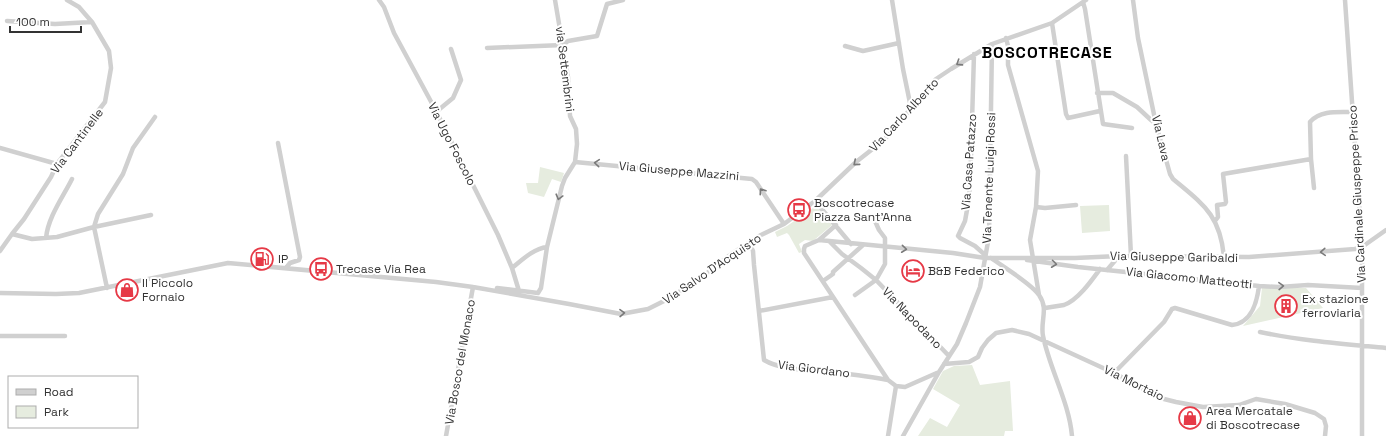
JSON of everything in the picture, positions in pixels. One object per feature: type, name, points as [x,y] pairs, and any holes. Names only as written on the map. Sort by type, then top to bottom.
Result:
[{"type":"street","name":"Via Cantinelle","points":[[0,251],[24,219],[51,177],[57,164],[105,102],[111,68],[111,55],[92,22],[79,7],[67,0]]},
{"type":"street","name":"Via Ugo Foscolo","points":[[379,0],[384,7],[394,33],[498,235],[512,268],[519,291]]},
{"type":"street","name":"via Settembrini","points":[[555,0],[568,77],[570,116],[576,129],[577,144],[575,162]]},
{"type":"street","points":[[487,48],[563,45],[568,41],[597,36],[607,4],[623,0]]},
{"type":"street","points":[[892,0],[910,103],[913,107]]},
{"type":"street","name":"Via Lava","points":[[1133,0],[1138,38],[1156,124],[1170,174],[1173,179],[1203,204],[1212,215],[1223,242],[1224,257]]},
{"type":"street","name":"Via Cardinale Giuspeppe Prisco","points":[[1345,0],[1362,247],[1362,436]]},
{"type":"street","points":[[1085,1],[1097,93],[1103,124],[1132,128]]},
{"type":"street","name":"Via Carlo Alberto","points":[[784,224],[815,201],[856,162],[884,140],[936,80],[974,54],[992,44],[1052,23],[1085,1]]},
{"type":"street","points":[[7,21],[55,24],[92,22]]},
{"type":"street","points":[[1052,23],[1066,114],[1068,118],[1100,111]]},
{"type":"street","points":[[1006,38],[1008,46],[1008,65],[1038,171],[1036,207],[1030,240],[1039,295],[1045,308],[1042,330],[1065,406],[1072,436]]},
{"type":"street","points":[[845,46],[863,51],[899,43]]},
{"type":"street","name":"Via Tenente Luigi Rossi","points":[[903,436],[939,372],[957,344],[980,287],[989,236],[992,44]]},
{"type":"street","points":[[436,112],[453,98],[461,80],[451,50]]},
{"type":"street","name":"Via Casa Patazzo","points":[[974,54],[969,199],[965,221],[958,236],[975,246],[985,257]]},
{"type":"street","points":[[1097,93],[1113,93],[1137,107],[1156,124]]},
{"type":"street","points":[[1314,188],[1310,159],[1310,122],[1313,118],[1325,113],[1353,112]]},
{"type":"street","points":[[107,288],[94,227],[98,214],[108,201],[123,174],[133,148],[154,117]]},
{"type":"street","points":[[278,143],[300,256],[300,260],[290,263],[286,268]]},
{"type":"street","points":[[0,148],[57,164]]},
{"type":"street","points":[[1126,156],[1131,256]]},
{"type":"street","points":[[1214,221],[1218,217],[1217,205],[1225,204],[1226,202],[1223,174],[1310,159]]},
{"type":"street","points":[[538,294],[541,288],[547,247],[562,186],[575,162]]},
{"type":"street","name":"Via Giuseppe Mazzini","points":[[575,162],[752,179],[756,182],[784,224]]},
{"type":"street","points":[[46,238],[47,230],[56,209],[72,179]]},
{"type":"street","points":[[815,201],[851,244]]},
{"type":"street","points":[[1036,207],[1045,208],[1076,205]]},
{"type":"street","points":[[12,234],[32,239],[57,237],[94,227],[151,215]]},
{"type":"street","name":"Via Napodano","points":[[855,295],[876,280],[885,264],[885,238],[875,221],[880,219]]},
{"type":"street","name":"Via Salvo D'Acquisto","points":[[473,287],[621,314],[648,310],[697,281],[730,255],[784,224]]},
{"type":"street","points":[[836,225],[819,240],[806,246],[804,253],[888,380],[896,386],[905,387],[939,372]]},
{"type":"street","points":[[1362,247],[1386,230]]},
{"type":"street","points":[[819,240],[991,258],[1033,288],[1039,295]]},
{"type":"street","name":"Via Napodano","points":[[830,242],[848,259],[876,280],[949,356]]},
{"type":"street","name":"Via Giordano","points":[[749,243],[753,251],[764,360],[787,367],[888,380]]},
{"type":"street","points":[[823,281],[833,274],[833,272],[863,245]]},
{"type":"street","points":[[512,268],[532,253],[547,247]]},
{"type":"street","name":"Via Giuseppe Garibaldi","points":[[1033,260],[1119,256],[1249,257],[1338,251],[1362,247]]},
{"type":"street","points":[[1107,270],[1119,256]]},
{"type":"street","name":"Via Giacomo Matteotti","points":[[991,258],[1016,258],[1107,270],[1259,286],[1279,287],[1308,284],[1362,288]]},
{"type":"street","points":[[0,292],[67,294],[107,288],[220,264],[239,263],[519,291],[538,294],[543,297],[585,304],[597,309]]},
{"type":"street","points":[[1045,308],[1064,305],[1071,302],[1089,284],[1100,269]]},
{"type":"street","points":[[1114,372],[1164,322],[1172,309],[1175,308],[1232,325],[1238,324],[1246,319],[1254,308],[1257,302],[1259,286]]},
{"type":"street","name":"Via Bosco del Monaco","points":[[446,436],[473,287]]},
{"type":"street","points":[[759,311],[833,297]]},
{"type":"street","name":"Via Mortaio","points":[[944,364],[969,362],[978,357],[982,348],[996,332],[1012,330],[1029,334],[1114,372],[1160,398],[1203,406],[1239,405],[1256,399],[1315,413],[1324,419],[1326,436]]},
{"type":"street","points":[[1260,332],[1289,338],[1386,348]]},
{"type":"street","points":[[0,336],[65,336]]},
{"type":"street","points":[[888,436],[896,386]]},
{"type":"green space","points":[[540,167],[564,173],[561,182],[552,179],[544,197],[528,193],[526,183],[538,183]]},
{"type":"green space","points":[[1109,205],[1110,231],[1082,233],[1080,206]]},
{"type":"green space","points":[[816,206],[832,225],[813,241],[805,240],[799,244],[802,252],[799,253],[787,233],[777,237],[775,232],[787,226]]},
{"type":"green space","points":[[1262,288],[1306,288],[1323,308],[1243,326],[1260,306]]},
{"type":"green space","points":[[972,365],[980,385],[1010,381],[1013,431],[1005,431],[1004,436],[918,436],[930,418],[947,427],[960,405],[933,389],[943,371],[954,366]]},
{"type":"place","name":"Boscotrecase Piazza Sant'Anna","points":[[799,210]]},
{"type":"place","name":"IP","points":[[262,259]]},
{"type":"place","name":"Trecase Via Rea","points":[[321,269]]},
{"type":"place","name":"B&B Federico","points":[[913,271]]},
{"type":"place","name":"Il Piccolo Fornaio","points":[[127,290]]},
{"type":"place","name":"Ex stazione ferroviaria","points":[[1286,306]]},
{"type":"place","name":"Area Mercatale di Boscotrecase","points":[[1190,418]]},
{"type":"district","name":"BOSCOTRECASE","points":[[1047,52]]}]
